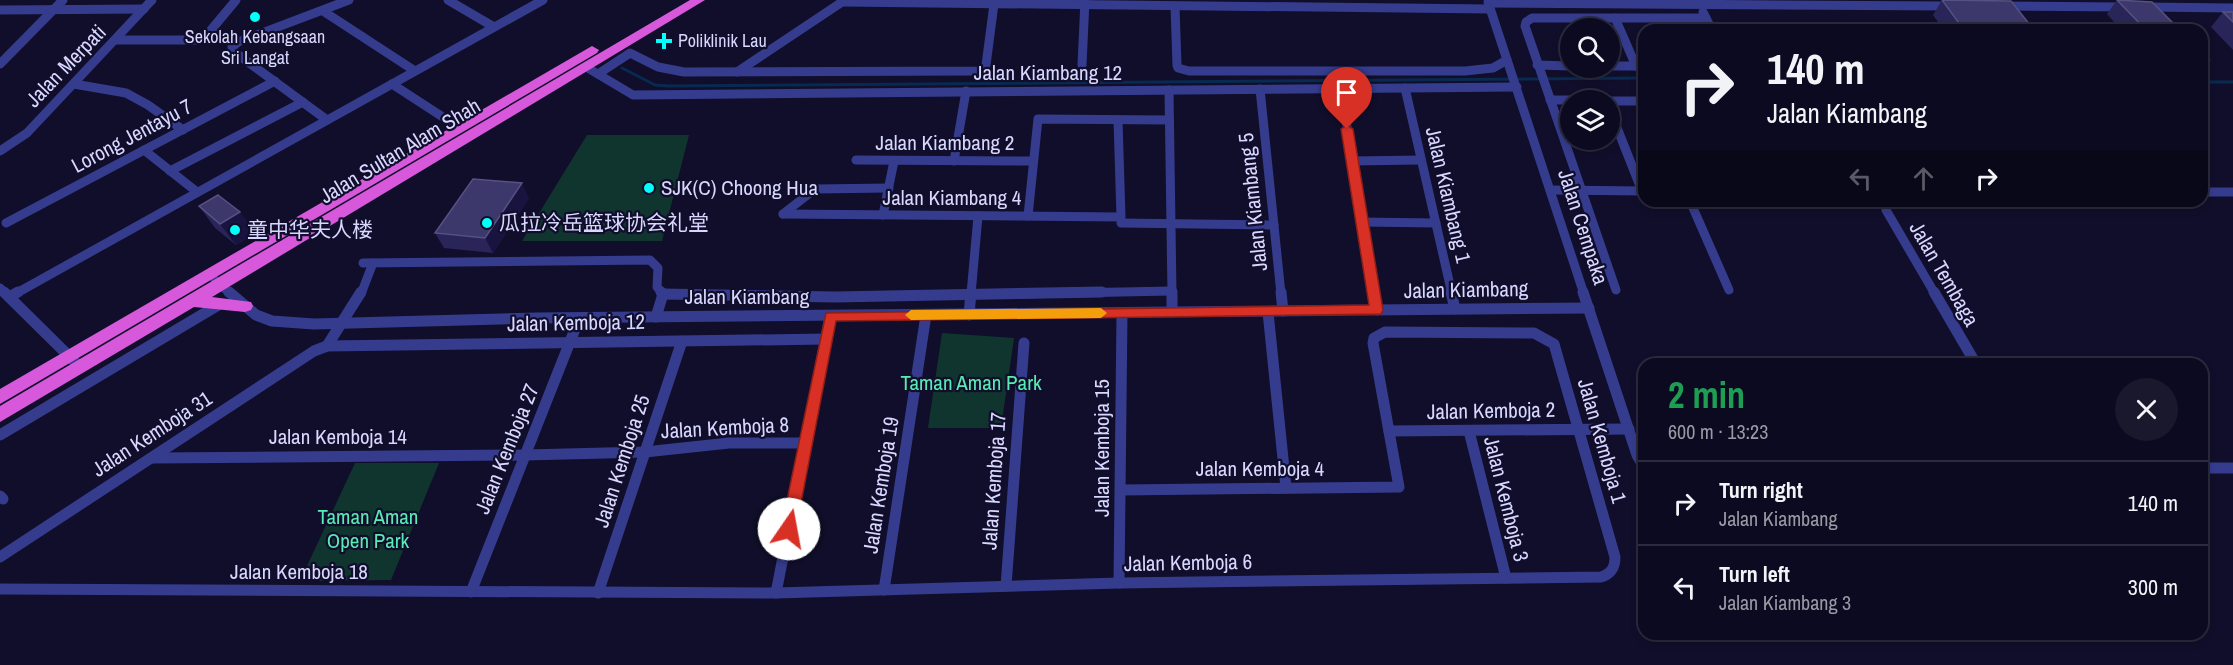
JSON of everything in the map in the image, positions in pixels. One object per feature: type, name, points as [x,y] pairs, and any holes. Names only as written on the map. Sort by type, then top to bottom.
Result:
[{"type":"highway","name":"Jalan Sultan Alam Shah","points":[[0,415],[75,361],[367,189],[680,0]]},
{"type":"highway","name":"Jalan Sultan Alam Shah","points":[[367,189],[592,70],[699,0]]},
{"type":"highway","name":"Jalan Sultan Alam Shah","points":[[0,397],[191,301],[214,279]]},
{"type":"highway","points":[[191,301],[245,306]]},
{"type":"street","points":[[0,64],[63,0]]},
{"type":"street","name":"Jalan Merpati","points":[[0,151],[27,133],[152,0]]},
{"type":"street","points":[[116,40],[187,42],[198,40],[206,36],[236,0]]},
{"type":"street","points":[[327,120],[233,51],[231,47],[238,42],[350,0]]},
{"type":"street","points":[[448,0],[494,27]]},
{"type":"street","points":[[75,361],[3,293],[197,192],[543,0]]},
{"type":"street","points":[[736,72],[844,1],[994,4],[1085,2],[1175,6],[1278,3],[1699,4],[1784,2],[1958,6]]},
{"type":"street","points":[[1082,65],[1085,2]]},
{"type":"street","points":[[592,70],[630,53],[658,67],[684,72],[978,71],[984,69],[986,65],[994,4]]},
{"type":"street","name":"Jalan Cempaka","points":[[1489,4],[1638,453]]},
{"type":"street","points":[[1699,4],[1709,24]]},
{"type":"street","points":[[1175,6],[1177,65],[1178,68],[1189,72],[1466,71],[1509,64]]},
{"type":"street","points":[[1993,6],[2233,8]]},
{"type":"street","points":[[0,10],[144,9]]},
{"type":"street","points":[[323,11],[415,71]]},
{"type":"street","points":[[1560,18],[1532,18],[1526,22],[1525,26],[1616,290]]},
{"type":"street","points":[[1620,18],[1706,18]]},
{"type":"street","points":[[1620,28],[1638,62]]},
{"type":"street","points":[[1620,66],[1638,66]]},
{"type":"street","points":[[1538,68],[1560,67]]},
{"type":"street","name":"Jalan Kiambang 12","points":[[592,70],[633,95],[1341,89],[1516,84]]},
{"type":"street","name":"Lorong Jentayu 7","points":[[6,223],[275,81]]},
{"type":"street","points":[[74,84],[126,93],[148,105],[183,130]]},
{"type":"street","points":[[392,84],[452,123]]},
{"type":"street","name":"Jalan Kiambang 1","points":[[1405,88],[1455,309]]},
{"type":"street","name":"Jalan Kiambang 5","points":[[1260,89],[1283,311]]},
{"type":"street","points":[[1341,89],[1377,310]]},
{"type":"street","points":[[1169,90],[1172,312]]},
{"type":"street","points":[[954,161],[966,91]]},
{"type":"street","points":[[1550,100],[1560,100]]},
{"type":"street","points":[[1620,101],[1638,101]]},
{"type":"street","points":[[170,171],[303,102]]},
{"type":"street","points":[[1028,216],[1038,118],[1169,120]]},
{"type":"street","points":[[1118,120],[1121,220]]},
{"type":"street","points":[[1620,135],[1638,179]]},
{"type":"street","points":[[144,150],[197,192]]},
{"type":"street","name":"Jalan Kiambang 2","points":[[856,160],[1034,161]]},
{"type":"street","points":[[1352,160],[1421,160]]},
{"type":"street","points":[[883,215],[894,161]]},
{"type":"street","name":"Jalan Kiambang 4","points":[[889,188],[815,189],[783,214],[1028,216],[1121,220],[1171,225],[1274,225]]},
{"type":"street","points":[[1551,190],[1638,191]]},
{"type":"street","points":[[2208,192],[2233,192]]},
{"type":"street","points":[[1693,207],[1729,290]]},
{"type":"street","name":"Jalan Tembaga","points":[[1886,207],[1972,358]]},
{"type":"street","points":[[969,315],[978,216]]},
{"type":"street","points":[[1362,222],[1436,222]]},
{"type":"street","points":[[327,346],[345,324],[358,300],[368,263],[650,260],[659,268],[657,287],[663,294],[656,317]]},
{"type":"street","name":"Jalan Kiambang","points":[[214,279],[256,315],[272,321],[345,324],[656,317],[1589,308]]},
{"type":"street","name":"Jalan Kiambang","points":[[663,294],[835,297],[1172,291]]},
{"type":"street","points":[[0,435],[220,304]]},
{"type":"street","points":[[1268,312],[1287,488]]},
{"type":"street","name":"Jalan Kemboja 15","points":[[1119,583],[1122,313]]},
{"type":"street","name":"Jalan Kemboja 19","points":[[884,590],[926,315]]},
{"type":"street","points":[[776,592],[830,316]]},
{"type":"street","name":"Jalan Kemboja 27","points":[[471,592],[579,319]]},
{"type":"street","name":"Jalan Kemboja 1","points":[[1389,431],[1373,343],[1376,336],[1385,332],[1523,333],[1538,334],[1554,345],[1615,557],[1614,569],[1601,577]]},
{"type":"street","name":"Jalan Kemboja 12","points":[[327,346],[826,339]]},
{"type":"street","name":"Jalan Kemboja 25","points":[[598,593],[682,341]]},
{"type":"street","name":"Jalan Kemboja 17","points":[[1006,586],[1024,343]]},
{"type":"street","name":"Jalan Kemboja 31","points":[[0,557],[314,351],[327,346]]},
{"type":"street","name":"Jalan Kemboja 2","points":[[1389,431],[1629,429]]},
{"type":"street","name":"Jalan Kemboja 3","points":[[1469,430],[1506,578]]},
{"type":"street","name":"Jalan Kemboja 4","points":[[1121,489],[1399,487],[1389,431]]},
{"type":"street","name":"Jalan Kemboja 8","points":[[525,455],[645,452],[729,443],[806,443]]},
{"type":"street","name":"Jalan Kemboja 14","points":[[151,458],[525,455]]},
{"type":"street","points":[[2208,468],[2233,468]]},
{"type":"street","name":"Jalan Kemboja 6","points":[[598,593],[776,592],[1119,583],[1601,577]]},
{"type":"street","name":"Jalan Kemboja 18","points":[[0,589],[598,593]]},
{"type":"green space","points":[[587,135],[689,135],[662,241],[522,241]]},
{"type":"green space","name":"Taman Aman Park","points":[[942,333],[1014,338],[1001,428],[928,428]]},
{"type":"green space","name":"Taman Aman Open Park","points":[[355,463],[439,463],[391,580],[300,581]]},
{"type":"building","points":[[1942,0],[2011,1],[2029,24],[1960,24]]},
{"type":"building","points":[[2117,0],[2152,2],[2174,24],[2140,24]]},
{"type":"building","points":[[2223,12],[2233,12],[2233,22]]},
{"type":"building","points":[[473,179],[522,183],[485,238],[435,233]]},
{"type":"building","points":[[218,195],[240,212],[220,224],[199,206]]},
{"type":"waterway","points":[[622,68],[655,85],[668,86],[1638,78]]},
{"type":"waterway","points":[[2208,82],[2233,82]]},
{"type":"slow traffic","points":[[911,315],[1101,313]]},
{"type":"place","name":"Sekolah Kebangsaan Sri Langat","points":[[255,17]]},
{"type":"place","name":"Poliklinik Lau","points":[[664,41]]},
{"type":"place","name":"SJK(C) Choong Hua","points":[[649,188]]},
{"type":"place","name":"瓜拉冷岳篮球协会礼堂","points":[[487,223]]},
{"type":"place","name":"童中华夫人楼","points":[[235,230]]},
{"type":"route","points":[[789,529],[830,316],[1377,310],[1347,129]]}]
